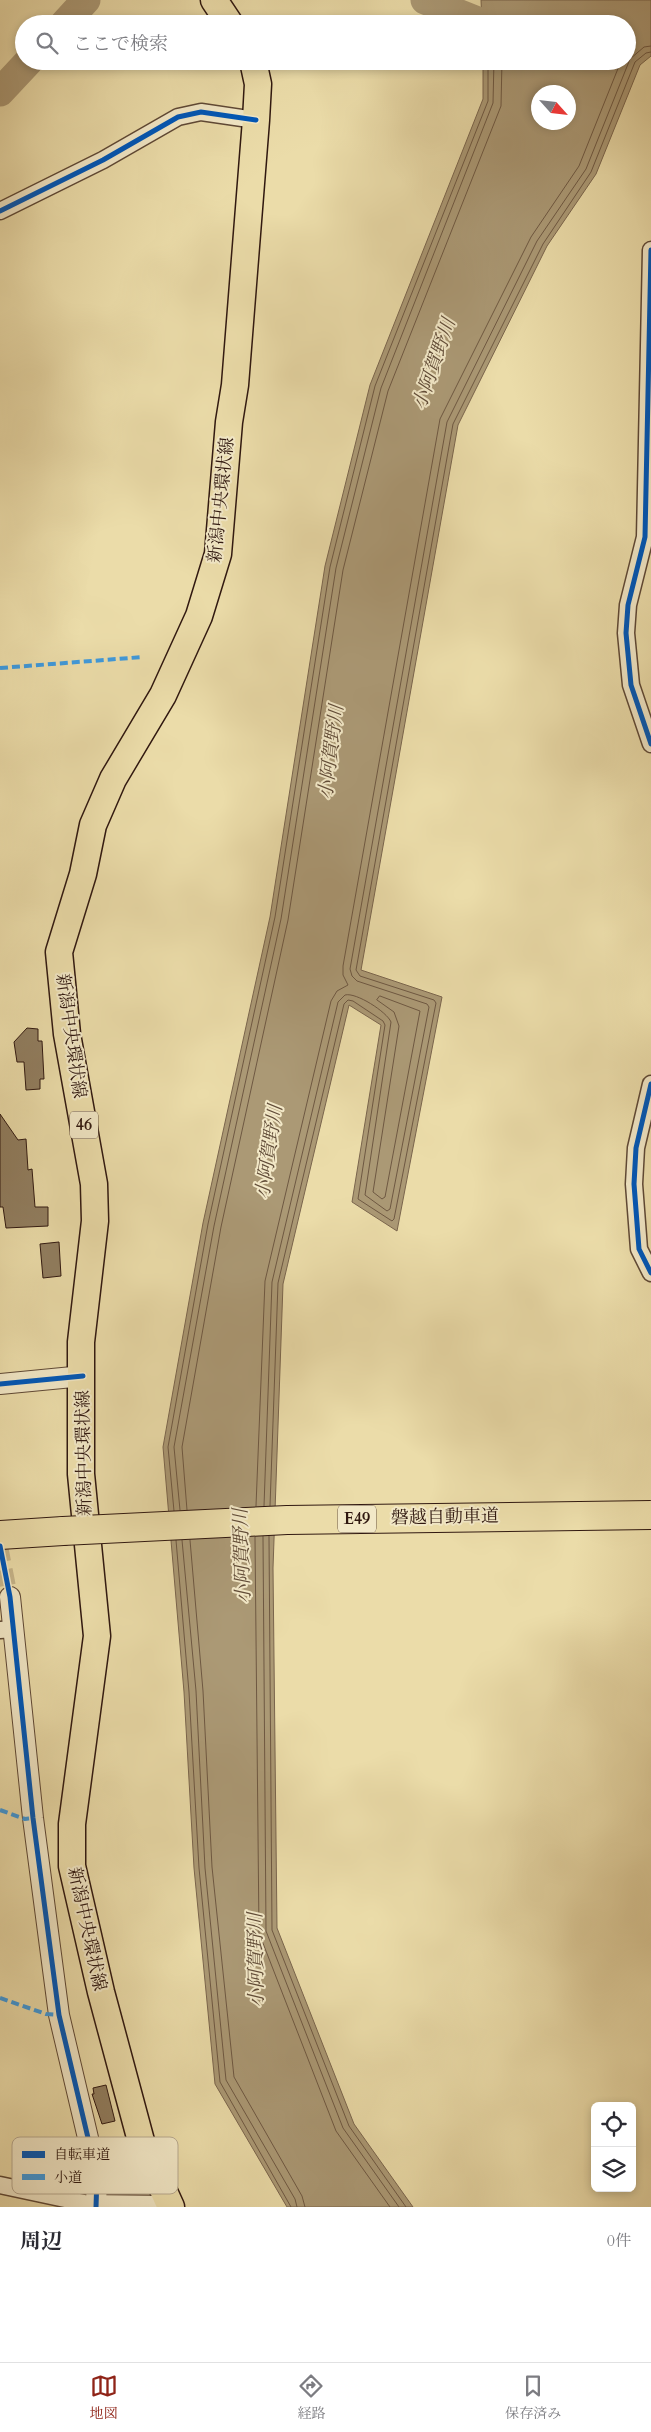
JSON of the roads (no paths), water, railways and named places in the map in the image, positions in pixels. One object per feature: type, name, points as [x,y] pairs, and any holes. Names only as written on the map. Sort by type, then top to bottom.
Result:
[{"type":"highway","name":"磐越自動車道","points":[[0,1535],[287,1520],[651,1515]]},
{"type":"main road","points":[[214,0],[224,15]]},
{"type":"main road","name":"新潟中央環状線","points":[[140,2137],[101,1992],[72,1866],[72,1824],[97,1636],[82,1474],[83,1376],[81,1342],[95,1221],[94,1184],[67,1034],[59,952],[83,874],[93,825],[113,779],[162,695],[199,616],[218,554],[229,422],[235,385],[256,120],[258,84],[255,70]]},
{"type":"main road","name":"新潟中央環状線","points":[[165,2194],[170,2206]]},
{"type":"street","points":[[0,211],[103,160],[178,117],[201,112],[256,120]]},
{"type":"street","points":[[651,250],[650,408],[645,537],[628,605],[626,633],[631,686],[651,744]]},
{"type":"street","points":[[651,1084],[636,1148],[634,1184],[639,1249],[651,1273]]},
{"type":"street","points":[[0,1384],[83,1376]]},
{"type":"street","points":[[10,1597],[6,1630],[59,2015],[88,2137]]},
{"type":"street","points":[[42,2194],[97,2205],[170,2206]]},
{"type":"water","name":"小阿賀野川","points":[[481,0],[651,0],[651,56],[640,65],[596,174],[547,246],[458,425],[361,970],[442,997],[397,1231],[352,1202],[381,1025],[349,1005],[283,1284],[273,1568],[277,1928],[354,2124],[413,2207],[287,2207],[215,2084],[194,1868],[184,1692],[163,1447],[203,1223],[270,917],[325,566],[370,385],[483,99],[483,70],[636,70],[636,15],[482,15]]},
{"type":"waterway","points":[[72,15],[86,0]]},
{"type":"waterway","points":[[425,0],[462,15]]},
{"type":"waterway","points":[[0,92],[21,70]]},
{"type":"tunnel","points":[[0,1546],[10,1597]]}]
